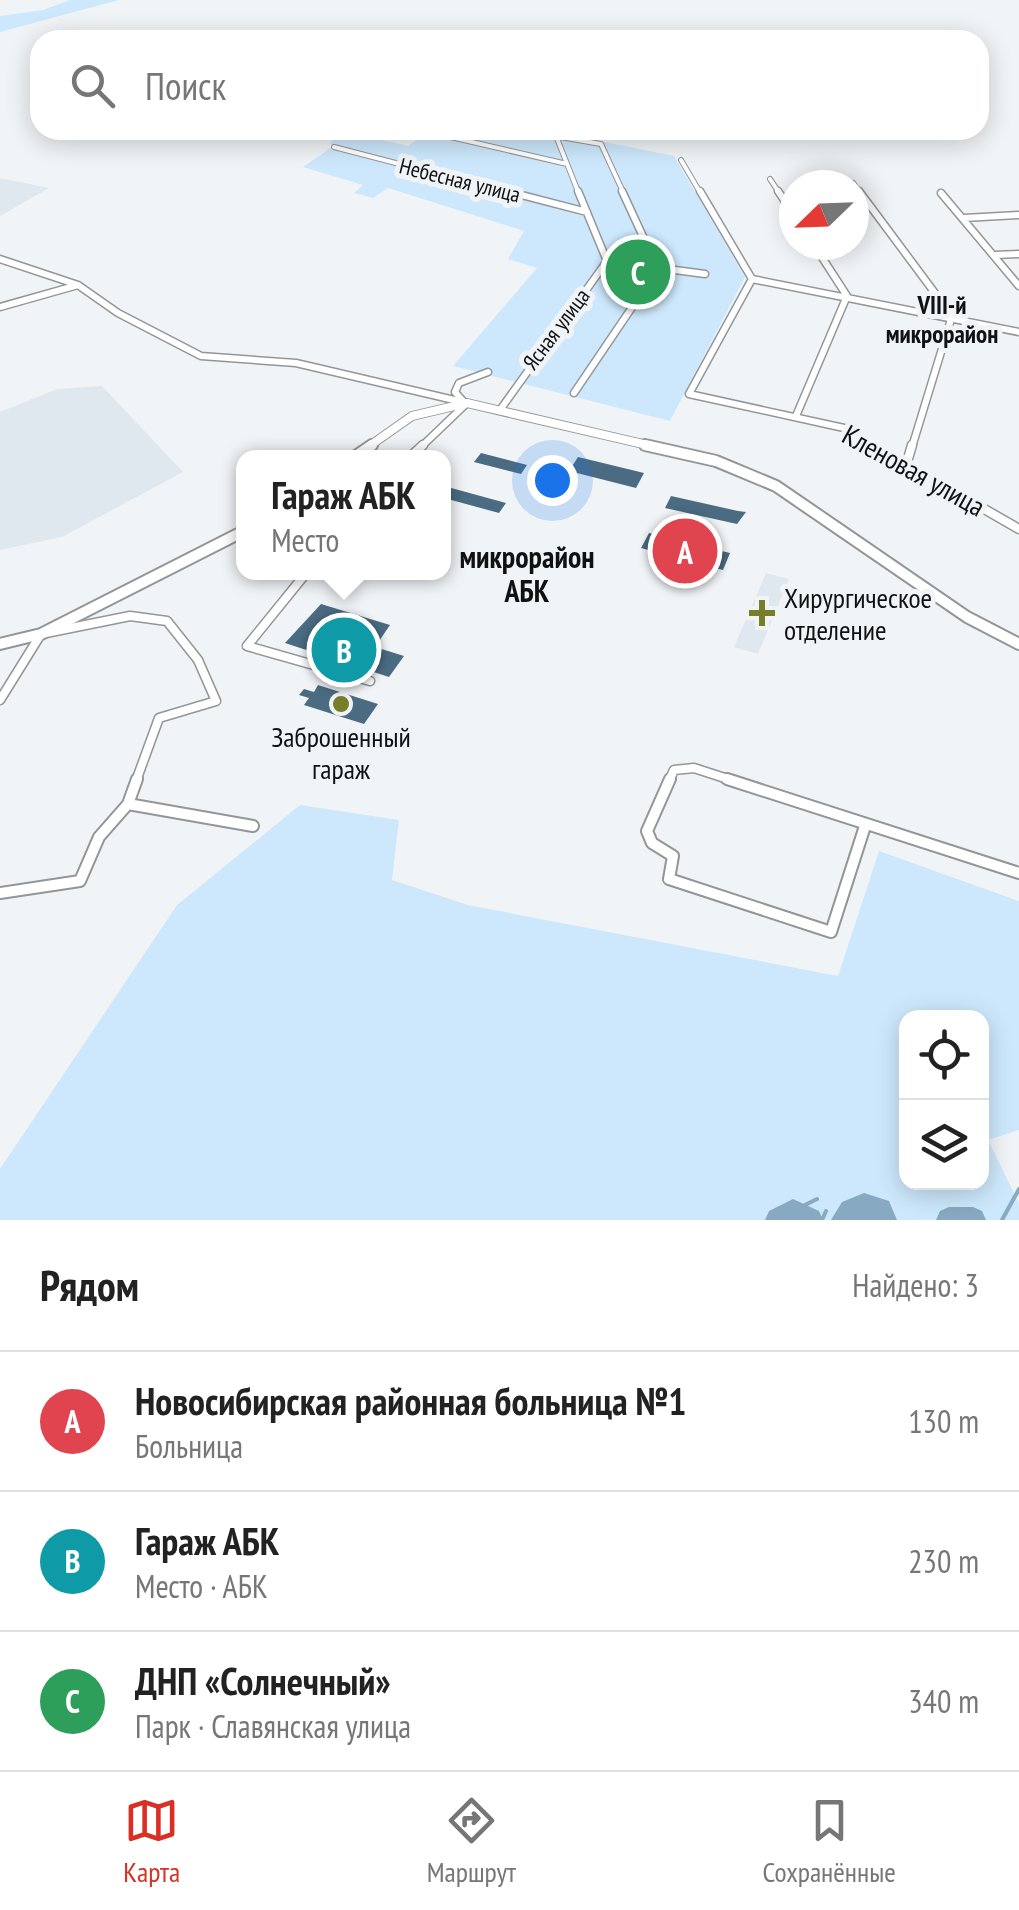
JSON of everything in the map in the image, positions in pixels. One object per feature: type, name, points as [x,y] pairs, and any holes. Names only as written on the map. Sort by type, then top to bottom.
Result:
[{"type":"street","points":[[464,140],[567,164]]},
{"type":"street","name":"Ясная улица","points":[[500,410],[607,261],[558,140]]},
{"type":"street","name":"Ясная улица","points":[[578,140],[601,144],[658,269]]},
{"type":"street","name":"Небесная улица","points":[[334,147],[587,212]]},
{"type":"street","points":[[681,160],[752,279],[1019,332]]},
{"type":"street","points":[[770,179],[779,192]]},
{"type":"street","points":[[941,192],[1019,286]]},
{"type":"street","points":[[869,204],[952,316]]},
{"type":"street","points":[[963,218],[1019,215]]},
{"type":"street","points":[[994,255],[1019,254]]},
{"type":"street","points":[[0,259],[78,285],[118,313],[201,356],[296,363],[668,448],[746,472],[776,486],[968,616],[1019,644]]},
{"type":"street","points":[[824,260],[847,296]]},
{"type":"street","points":[[607,261],[705,274]]},
{"type":"street","points":[[574,393],[658,269]]},
{"type":"street","name":"Кленовая улица","points":[[752,279],[689,394],[860,434],[1019,529]]},
{"type":"street","points":[[0,307],[78,285]]},
{"type":"street","points":[[796,416],[847,296]]},
{"type":"street","points":[[906,462],[952,316]]},
{"type":"street","points":[[467,403],[455,392],[459,382],[488,372]]},
{"type":"street","points":[[365,450],[412,416],[467,403]]},
{"type":"street","points":[[417,450],[467,403]]},
{"type":"street","points":[[0,700],[40,634],[236,535]]},
{"type":"street","points":[[300,580],[247,646],[370,681]]},
{"type":"street","points":[[0,644],[130,616],[167,621],[198,660],[216,701],[159,718],[128,804],[98,837],[80,881],[0,893]]},
{"type":"street","points":[[864,826],[831,932],[669,878],[673,856],[652,843],[647,831],[674,770],[680,766],[1019,873]]},
{"type":"street","points":[[128,804],[253,826]]},
{"type":"shaded area","points":[[70,0],[119,0],[0,32],[0,16],[43,10]]},
{"type":"shaded area","points":[[333,140],[382,140],[408,146],[417,140],[595,140],[674,156],[745,277],[670,421],[453,366],[537,268],[508,259],[524,231],[388,188],[373,198],[354,193],[363,185],[303,167],[335,145],[329,143]]},
{"type":"shaded area","points":[[0,178],[49,188],[0,216]]},
{"type":"shaded area","points":[[102,386],[183,472],[62,537],[0,550],[0,412],[57,389]]},
{"type":"shaded area","name":"Хирургическое отделение","points":[[766,573],[789,579],[758,654],[734,647]]},
{"type":"shaded area","points":[[300,805],[399,820],[392,880],[468,905],[838,976],[879,851],[1019,901],[1019,1130],[989,1140],[989,1010],[899,1010],[899,1190],[989,1190],[989,1142],[1019,1203],[1019,1220],[0,1220],[0,1169],[177,905]]},
{"type":"building","points":[[481,453],[527,465],[521,474],[474,462]]},
{"type":"building","points":[[578,457],[644,473],[636,488],[569,471]]},
{"type":"building","points":[[451,488],[506,503],[499,513],[451,500]]},
{"type":"building","points":[[671,496],[746,512],[737,524],[665,508]]},
{"type":"building","points":[[649,533],[730,553],[723,570],[641,548]]},
{"type":"building","points":[[321,604],[390,625],[375,647],[404,656],[389,677],[285,643]]},
{"type":"building","name":"Заброшенный гараж","points":[[318,685],[378,704],[364,724],[304,705],[309,698],[299,695],[304,689],[314,692]]},
{"type":"waterway","points":[[1002,1220],[1019,1189]]},
{"type":"waterway","points":[[789,1213],[817,1199]]},
{"type":"waterway","points":[[844,1220],[864,1206],[880,1210],[884,1220]]},
{"type":"waterway","points":[[822,1220],[826,1211]]},
{"type":"waterway","points":[[778,1220],[793,1212],[810,1220]]},
{"type":"waterway","points":[[949,1220],[973,1220]]},
{"type":"place","name":"ДНП «Солнечный»","points":[[638,272]]},
{"type":"place","name":"Новосибирская районная больница №1","points":[[685,551]]},
{"type":"place","name":"Хирургическое отделение","points":[[762,613]]},
{"type":"place","name":"Гараж АБК","points":[[344,650]]},
{"type":"place","name":"Заброшенный гараж","points":[[341,704]]},
{"type":"district","name":"VIII-й микрорайон","points":[[942,320]]},
{"type":"district","name":"микрорайон АБК","points":[[527,573]]}]
